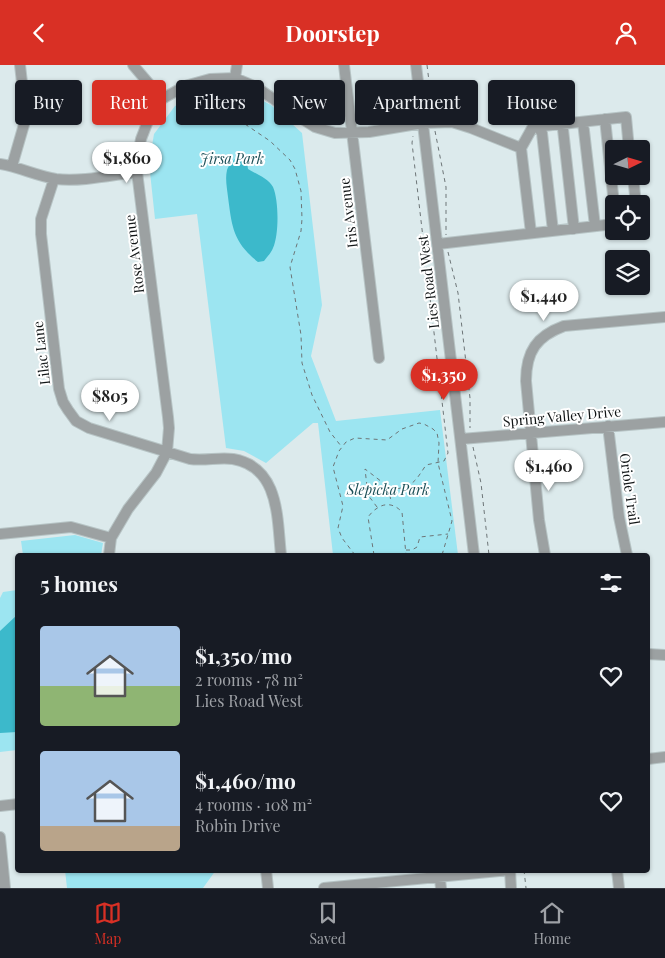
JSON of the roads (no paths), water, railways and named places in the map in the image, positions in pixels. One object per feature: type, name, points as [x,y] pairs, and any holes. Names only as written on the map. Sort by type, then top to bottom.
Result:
[{"type":"street","points":[[12,166],[25,121],[20,65]]},
{"type":"street","points":[[133,65],[146,80]]},
{"type":"street","points":[[235,78],[237,65]]},
{"type":"street","name":"Iris Avenue","points":[[344,65],[379,357]]},
{"type":"street","name":"Lies Road West","points":[[416,65],[418,80]]},
{"type":"street","points":[[166,97],[194,83],[210,79],[235,78],[264,91],[315,127],[334,133],[369,133],[412,125]]},
{"type":"street","points":[[575,123],[626,117],[629,140]]},
{"type":"street","points":[[605,119],[613,195]]},
{"type":"street","points":[[583,122],[595,226]]},
{"type":"street","name":"Rose Avenue","points":[[109,553],[111,538],[125,513],[156,473],[167,452],[169,422],[137,172],[141,139],[146,125]]},
{"type":"street","name":"Lies Road West","points":[[423,125],[442,244],[466,439],[474,553]]},
{"type":"street","points":[[465,125],[521,149]]},
{"type":"street","points":[[531,233],[521,149],[533,125]]},
{"type":"street","points":[[536,125],[542,133],[553,231]]},
{"type":"street","points":[[540,125],[562,125],[574,229]]},
{"type":"street","points":[[0,164],[54,179],[70,180],[137,172]]},
{"type":"street","name":"Lilac Lane","points":[[54,179],[40,227],[59,389],[63,402],[76,421],[89,428],[198,461],[236,460],[259,471],[271,487],[274,498],[281,553]]},
{"type":"street","points":[[442,244],[605,225]]},
{"type":"street","points":[[545,553],[539,520],[526,372],[536,343],[551,331],[564,326],[665,317]]},
{"type":"street","name":"Spring Valley Drive","points":[[466,439],[530,432],[665,422]]},
{"type":"street","name":"Oriole Trail","points":[[608,426],[619,517],[627,553]]},
{"type":"street","points":[[0,533],[71,527],[111,538]]},
{"type":"street","points":[[650,655],[665,655]]},
{"type":"street","points":[[650,759],[665,757]]},
{"type":"street","points":[[0,805],[15,804]]},
{"type":"street","points":[[0,837],[5,888]]},
{"type":"street","points":[[266,873],[268,888]]},
{"type":"street","points":[[324,888],[439,873],[441,888]]},
{"type":"street","points":[[510,873],[511,888]]},
{"type":"street","points":[[617,873],[619,888]]},
{"type":"park label","name":"Jirsa Park","points":[[232,158]]},
{"type":"park label","name":"Slepicka Park","points":[[388,489]]}]
